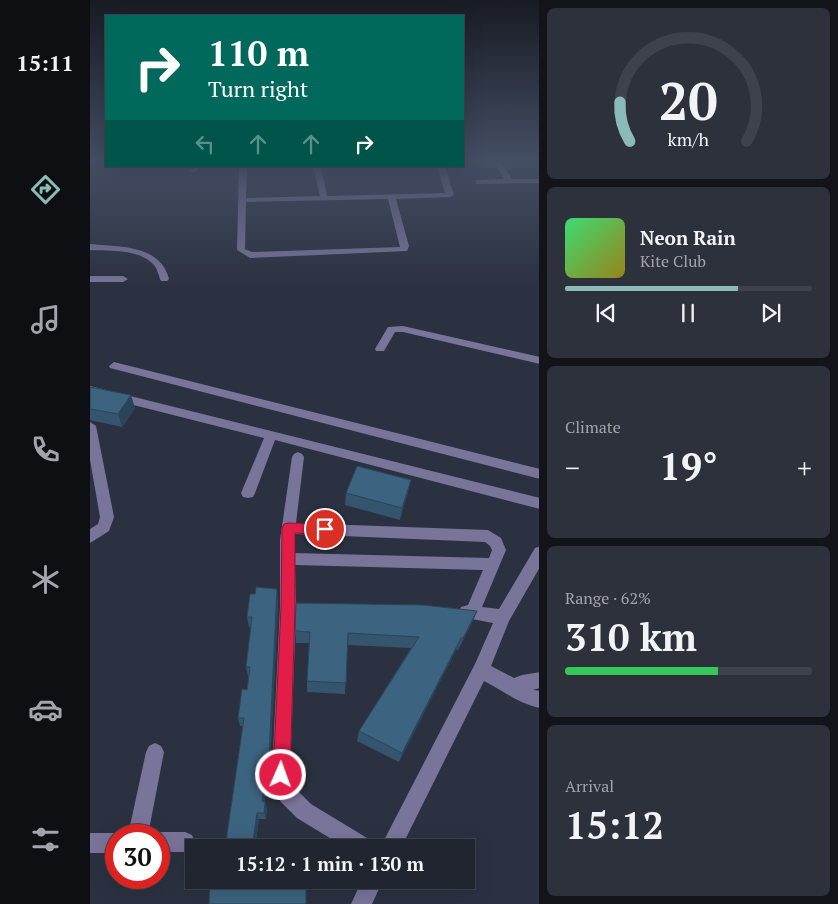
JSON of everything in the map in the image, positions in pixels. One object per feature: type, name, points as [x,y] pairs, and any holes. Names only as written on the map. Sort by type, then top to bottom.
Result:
[{"type":"street","points":[[242,203],[241,250],[246,254],[404,249],[405,246],[393,203]]},
{"type":"street","points":[[90,248],[123,251],[154,259],[164,270],[164,279]]},
{"type":"street","points":[[90,279],[123,279]]},
{"type":"street","points":[[380,349],[392,329],[402,329],[539,361]]},
{"type":"street","points":[[114,366],[539,474]]},
{"type":"street","points":[[90,390],[539,504]]},
{"type":"street","points":[[90,426],[107,517],[104,527],[90,538]]},
{"type":"street","points":[[248,493],[271,435]]},
{"type":"street","points":[[298,457],[288,528],[288,608],[281,775],[287,794],[304,811],[350,839]]},
{"type":"street","points":[[288,528],[488,536],[496,542],[499,550],[472,613]]},
{"type":"street","points":[[395,839],[480,670],[503,617],[539,552]]},
{"type":"street","points":[[287,559],[493,564]]},
{"type":"street","points":[[288,608],[307,608]]},
{"type":"street","points":[[455,612],[503,617]]},
{"type":"street","points":[[480,670],[515,688],[524,696],[532,700],[539,700]]},
{"type":"street","points":[[515,688],[522,683],[539,680]]},
{"type":"street","points":[[140,824],[155,752]]},
{"type":"street","points":[[170,842],[185,842]]},
{"type":"street","points":[[90,843],[105,843]]},
{"type":"street","points":[[361,904],[368,889]]},
{"type":"building","points":[[90,387],[131,395],[118,414],[90,409]]},
{"type":"building","points":[[357,466],[411,480],[402,508],[346,493]]},
{"type":"building","points":[[256,587],[277,589],[268,777],[265,777],[262,801],[265,802],[264,813],[257,813],[253,839],[226,839],[244,718],[238,718],[242,689],[247,690],[250,667],[246,667],[252,617],[247,617],[250,594],[255,594]]},
{"type":"building","points":[[296,603],[423,605],[477,611],[463,638],[461,638],[402,753],[359,731],[419,637],[348,633],[346,683],[307,681],[310,632],[295,631]]},
{"type":"building","points":[[210,889],[306,889],[306,904],[209,904]]},
{"type":"route","points":[[281,775],[288,608],[288,528],[325,529]]}]
